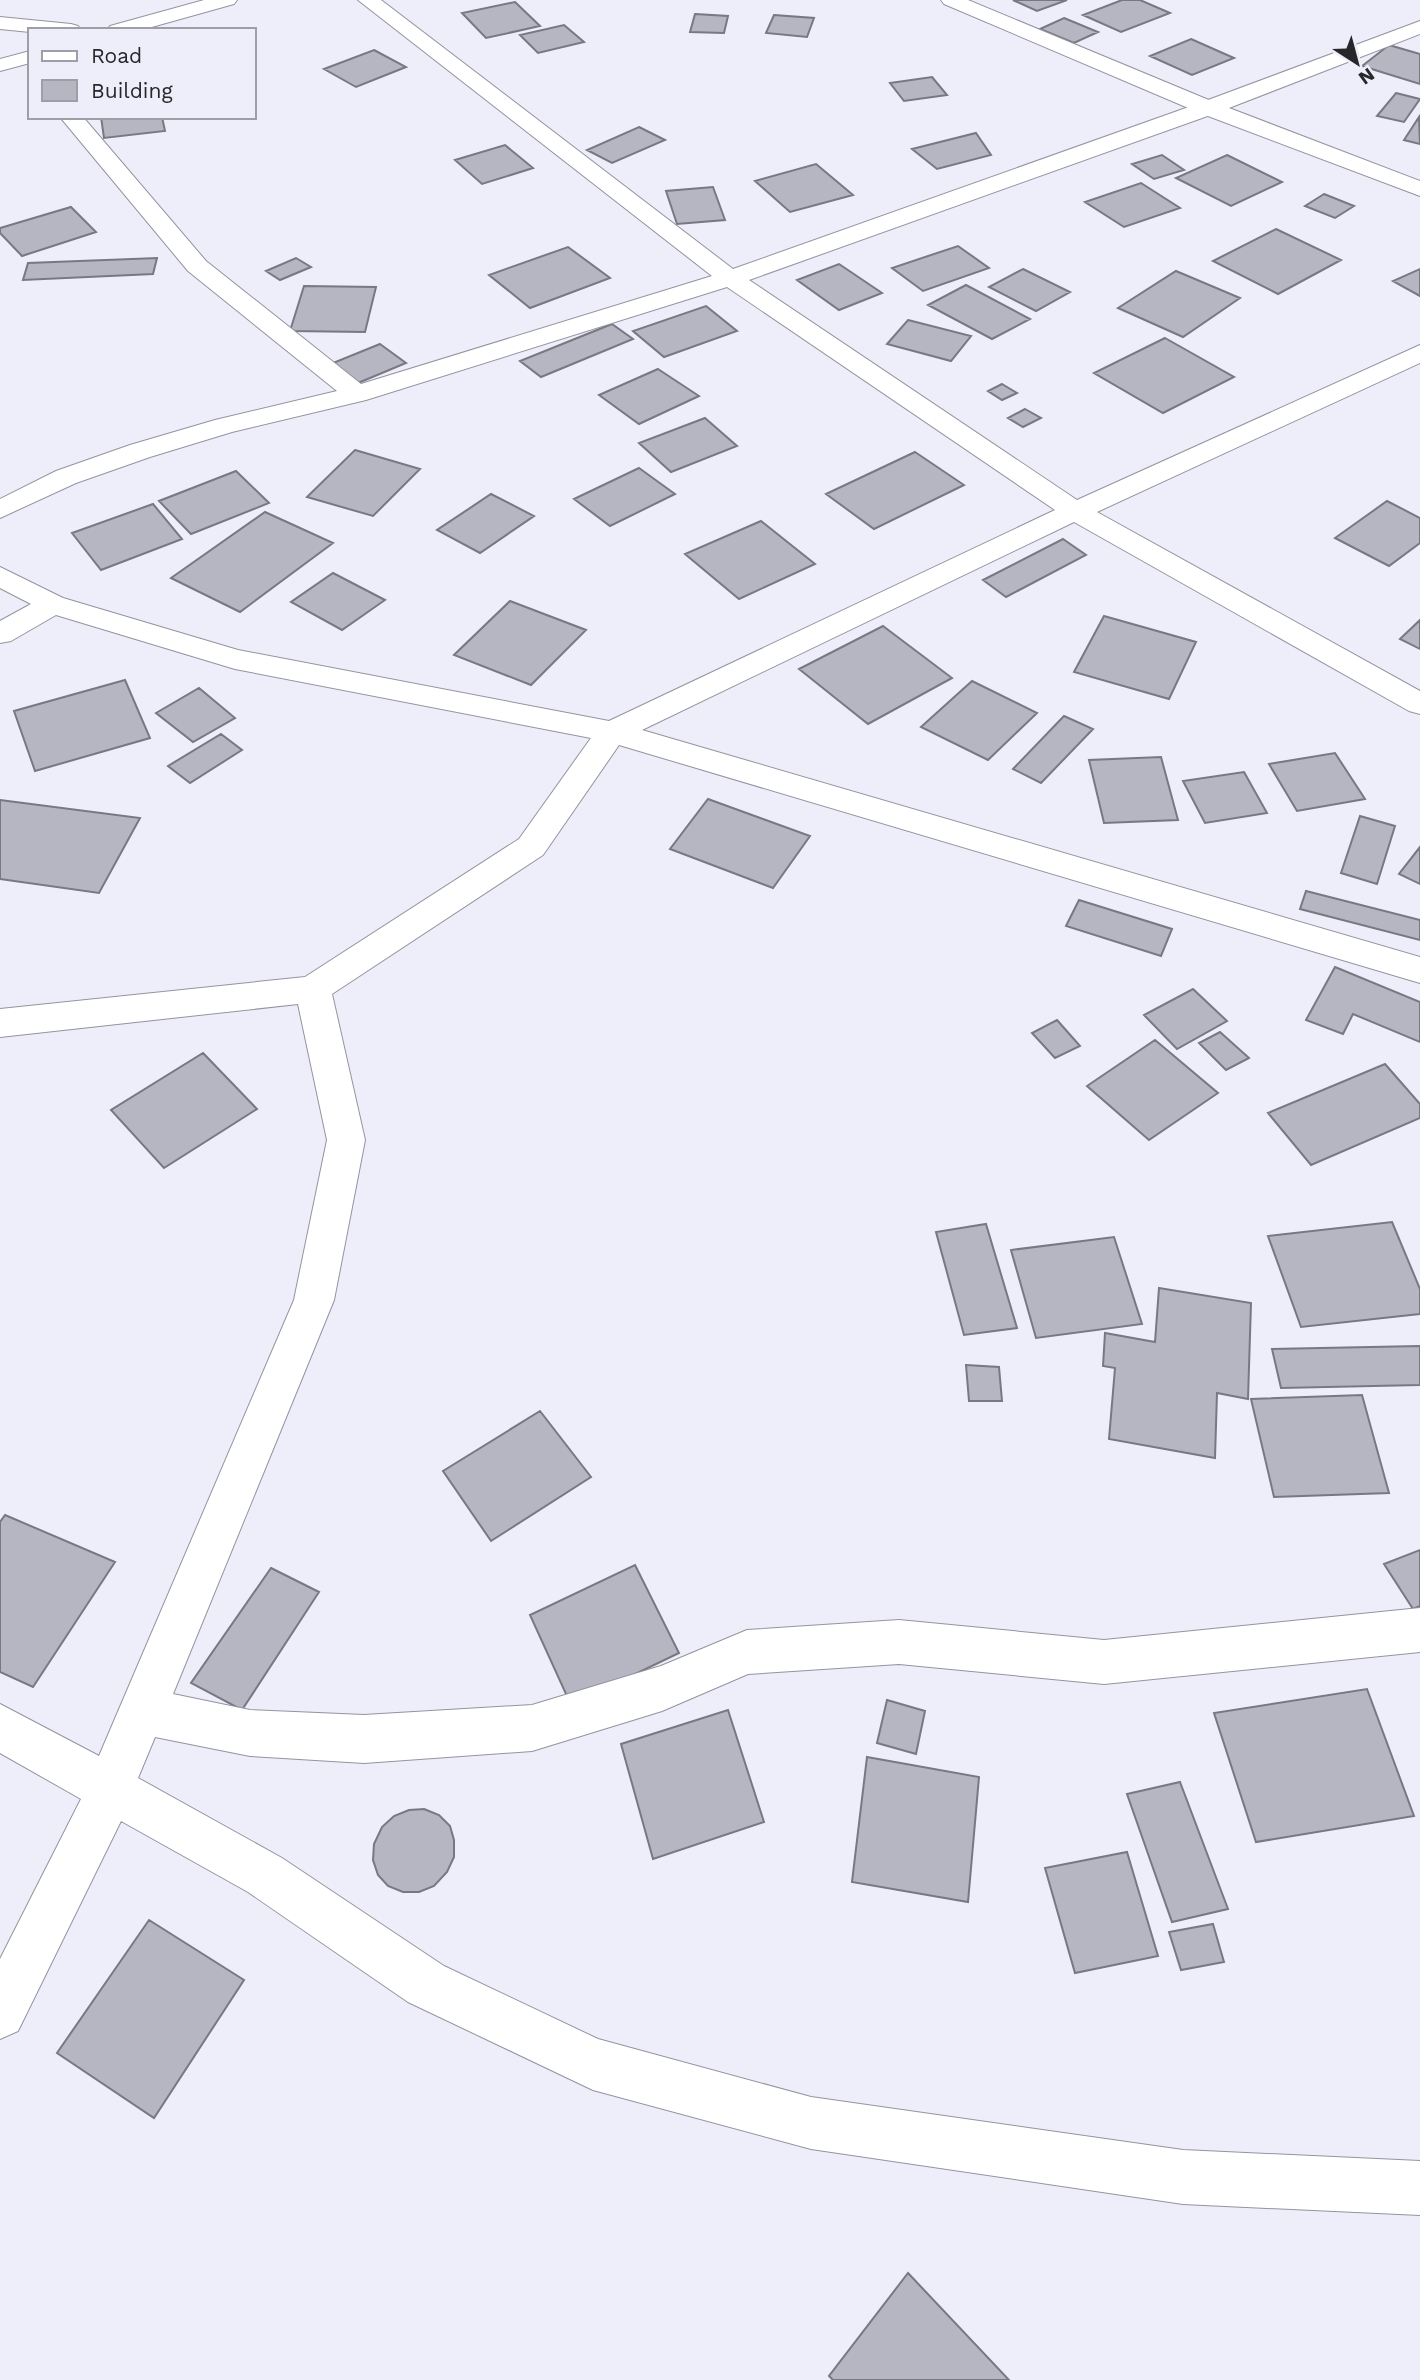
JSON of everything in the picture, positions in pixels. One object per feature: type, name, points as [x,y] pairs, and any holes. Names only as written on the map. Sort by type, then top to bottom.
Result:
[{"type":"street","points":[[124,28],[227,0]]},
{"type":"street","points":[[369,0],[730,278],[1075,511],[1420,704]]},
{"type":"street","points":[[951,0],[1208,108],[1420,188]]},
{"type":"street","points":[[0,23],[51,28]]},
{"type":"street","points":[[0,510],[66,477],[140,451],[224,426],[358,394],[730,278],[1208,108],[1420,27]]},
{"type":"street","points":[[0,65],[27,61]]},
{"type":"street","points":[[73,119],[197,266],[358,394]]},
{"type":"street","points":[[0,1023],[313,989],[531,846],[612,732],[1075,511],[1420,353]]},
{"type":"street","points":[[0,576],[53,604],[235,659],[612,732],[1420,970]]},
{"type":"street","points":[[0,634],[53,604]]},
{"type":"street","points":[[0,2013],[110,1788],[314,1300],[346,1140],[313,989]]},
{"type":"street","points":[[142,1711],[250,1733],[364,1739],[532,1728],[662,1688],[747,1652],[899,1642],[1104,1662],[1420,1630]]},
{"type":"street","points":[[0,1727],[265,1875],[426,1984],[593,2064],[824,2125],[1183,2177],[1420,2188]]},
{"type":"building","points":[[1013,0],[1067,0],[1037,11]]},
{"type":"building","points":[[1122,0],[1140,0],[1170,13],[1121,32],[1083,15]]},
{"type":"building","points":[[515,2],[540,26],[486,38],[462,13]]},
{"type":"building","points":[[695,14],[728,16],[724,33],[690,32]]},
{"type":"building","points":[[774,15],[814,18],[807,37],[766,33]]},
{"type":"building","points":[[1064,18],[1098,32],[1074,43],[1040,29]]},
{"type":"building","points":[[564,25],[584,42],[538,53],[520,35]]},
{"type":"building","points":[[1191,39],[1234,58],[1192,75],[1150,56]]},
{"type":"building","points":[[1389,45],[1420,54],[1420,84],[1362,66]]},
{"type":"building","points":[[374,50],[406,67],[356,87],[324,69]]},
{"type":"building","points":[[932,77],[947,95],[904,101],[890,83]]},
{"type":"building","points":[[1396,93],[1420,99],[1404,122],[1377,116]]},
{"type":"building","points":[[1419,117],[1420,144],[1404,140]]},
{"type":"building","points":[[101,119],[162,119],[165,131],[104,138]]},
{"type":"building","points":[[639,127],[665,140],[612,163],[587,150]]},
{"type":"building","points":[[976,133],[991,155],[937,169],[912,149]]},
{"type":"building","points":[[505,145],[533,168],[482,184],[455,160]]},
{"type":"building","points":[[1162,155],[1184,170],[1154,179],[1132,164]]},
{"type":"building","points":[[1227,155],[1282,182],[1231,206],[1176,178]]},
{"type":"building","points":[[816,164],[853,195],[790,212],[755,181]]},
{"type":"building","points":[[1141,183],[1180,208],[1124,227],[1085,202]]},
{"type":"building","points":[[713,187],[725,220],[677,224],[666,191]]},
{"type":"building","points":[[1324,194],[1354,206],[1335,218],[1305,206]]},
{"type":"building","points":[[71,207],[96,232],[22,256],[0,233],[0,228]]},
{"type":"building","points":[[1276,229],[1341,260],[1278,294],[1213,261]]},
{"type":"building","points":[[958,246],[989,268],[923,291],[892,268]]},
{"type":"building","points":[[568,247],[610,278],[530,308],[489,275]]},
{"type":"building","points":[[157,258],[153,274],[23,280],[28,263]]},
{"type":"building","points":[[296,258],[311,267],[280,280],[266,271]]},
{"type":"building","points":[[839,264],[882,293],[839,310],[797,280]]},
{"type":"building","points":[[1023,269],[1070,292],[1036,311],[989,287]]},
{"type":"building","points":[[1420,269],[1420,296],[1393,281]]},
{"type":"building","points":[[1176,271],[1240,298],[1183,337],[1118,308]]},
{"type":"building","points":[[966,285],[1030,319],[992,339],[928,305]]},
{"type":"building","points":[[304,286],[376,287],[365,332],[290,331]]},
{"type":"building","points":[[706,306],[737,331],[664,357],[633,331]]},
{"type":"building","points":[[908,320],[971,336],[951,361],[887,344]]},
{"type":"building","points":[[612,324],[633,339],[541,377],[520,361]]},
{"type":"building","points":[[1165,338],[1234,377],[1163,413],[1094,373]]},
{"type":"building","points":[[380,344],[406,363],[358,383],[333,363]]},
{"type":"building","points":[[658,369],[699,396],[639,424],[599,395]]},
{"type":"building","points":[[1002,384],[1017,393],[1002,400],[988,391]]},
{"type":"building","points":[[1025,409],[1041,418],[1023,427],[1008,418]]},
{"type":"building","points":[[705,418],[737,446],[671,472],[639,443]]},
{"type":"building","points":[[355,450],[420,469],[373,516],[307,497]]},
{"type":"building","points":[[915,452],[964,485],[874,529],[826,494]]},
{"type":"building","points":[[639,468],[675,494],[610,526],[574,499]]},
{"type":"building","points":[[236,471],[269,503],[191,534],[159,501]]},
{"type":"building","points":[[491,494],[534,516],[480,553],[437,530]]},
{"type":"building","points":[[1387,501],[1420,518],[1420,543],[1389,566],[1335,538]]},
{"type":"building","points":[[153,504],[182,539],[101,570],[72,533]]},
{"type":"building","points":[[265,512],[333,543],[240,612],[171,578]]},
{"type":"building","points":[[761,521],[815,564],[739,599],[685,554]]},
{"type":"building","points":[[1063,539],[1086,555],[1006,597],[983,580]]},
{"type":"building","points":[[333,573],[385,600],[342,630],[291,602]]},
{"type":"building","points":[[510,601],[586,630],[531,685],[454,655]]},
{"type":"building","points":[[1104,616],[1196,642],[1169,699],[1074,672]]},
{"type":"building","points":[[1420,620],[1420,649],[1400,639]]},
{"type":"building","points":[[883,626],[952,678],[868,724],[799,669]]},
{"type":"building","points":[[125,680],[150,738],[35,771],[14,711]]},
{"type":"building","points":[[972,681],[1037,713],[988,760],[921,727]]},
{"type":"building","points":[[199,688],[235,718],[193,742],[156,713]]},
{"type":"building","points":[[1064,716],[1093,729],[1041,783],[1013,769]]},
{"type":"building","points":[[221,734],[242,750],[190,783],[168,766]]},
{"type":"building","points":[[1335,753],[1365,799],[1297,811],[1269,764]]},
{"type":"building","points":[[1161,757],[1178,820],[1104,823],[1089,760]]},
{"type":"building","points":[[1244,772],[1267,813],[1205,823],[1183,781]]},
{"type":"building","points":[[708,799],[810,836],[773,888],[670,849]]},
{"type":"building","points":[[0,800],[140,818],[99,893],[0,879]]},
{"type":"building","points":[[1360,816],[1395,826],[1377,884],[1341,873]]},
{"type":"building","points":[[1420,847],[1420,884],[1399,874]]},
{"type":"building","points":[[1306,891],[1420,920],[1420,940],[1300,909]]},
{"type":"building","points":[[1079,900],[1172,929],[1161,956],[1066,926]]},
{"type":"building","points":[[1335,967],[1420,1002],[1420,1042],[1353,1014],[1343,1034],[1306,1020]]},
{"type":"building","points":[[1193,989],[1227,1021],[1177,1049],[1144,1015]]},
{"type":"building","points":[[1057,1020],[1080,1046],[1055,1058],[1032,1033]]},
{"type":"building","points":[[1220,1032],[1249,1058],[1226,1070],[1199,1043]]},
{"type":"building","points":[[1155,1040],[1218,1093],[1149,1140],[1087,1086]]},
{"type":"building","points":[[203,1053],[257,1109],[164,1168],[111,1110]]},
{"type":"building","points":[[1385,1064],[1420,1104],[1420,1118],[1311,1165],[1268,1113]]},
{"type":"building","points":[[1392,1222],[1420,1289],[1420,1314],[1301,1327],[1268,1236]]},
{"type":"building","points":[[986,1224],[1017,1328],[964,1335],[936,1232]]},
{"type":"building","points":[[1114,1237],[1142,1324],[1036,1338],[1011,1250]]},
{"type":"building","points":[[1159,1288],[1251,1303],[1248,1399],[1217,1393],[1215,1458],[1109,1439],[1115,1368],[1103,1366],[1105,1333],[1155,1342]]},
{"type":"building","points":[[1420,1346],[1420,1385],[1281,1388],[1272,1349]]},
{"type":"building","points":[[966,1365],[999,1367],[1002,1401],[969,1401]]},
{"type":"building","points":[[1362,1395],[1389,1493],[1274,1497],[1251,1399]]},
{"type":"building","points":[[540,1411],[591,1477],[491,1541],[443,1471]]},
{"type":"building","points":[[5,1515],[115,1562],[33,1687],[0,1672],[0,1522]]},
{"type":"building","points":[[1420,1550],[1420,1606],[1413,1609],[1384,1564]]},
{"type":"building","points":[[635,1565],[679,1653],[571,1705],[530,1615]]},
{"type":"building","points":[[271,1568],[319,1592],[242,1710],[191,1683]]},
{"type":"building","points":[[1367,1689],[1414,1816],[1256,1842],[1214,1713]]},
{"type":"building","points":[[887,1700],[925,1711],[916,1754],[877,1743]]},
{"type":"building","points":[[728,1710],[764,1822],[653,1859],[621,1744]]},
{"type":"building","points":[[867,1757],[979,1777],[968,1902],[852,1882]]},
{"type":"building","points":[[1180,1782],[1228,1909],[1172,1922],[1127,1794]]},
{"type":"building","points":[[424,1809],[439,1815],[450,1826],[454,1840],[454,1857],[447,1872],[434,1886],[419,1892],[403,1892],[388,1886],[378,1875],[373,1860],[374,1844],[382,1827],[394,1816],[409,1810]]},
{"type":"building","points":[[1127,1852],[1158,1956],[1075,1973],[1045,1868]]},
{"type":"building","points":[[149,1920],[244,1980],[154,2118],[57,2053]]},
{"type":"building","points":[[1213,1924],[1224,1962],[1181,1970],[1169,1932]]},
{"type":"building","points":[[908,2273],[1009,2380],[833,2380],[829,2376]]}]
